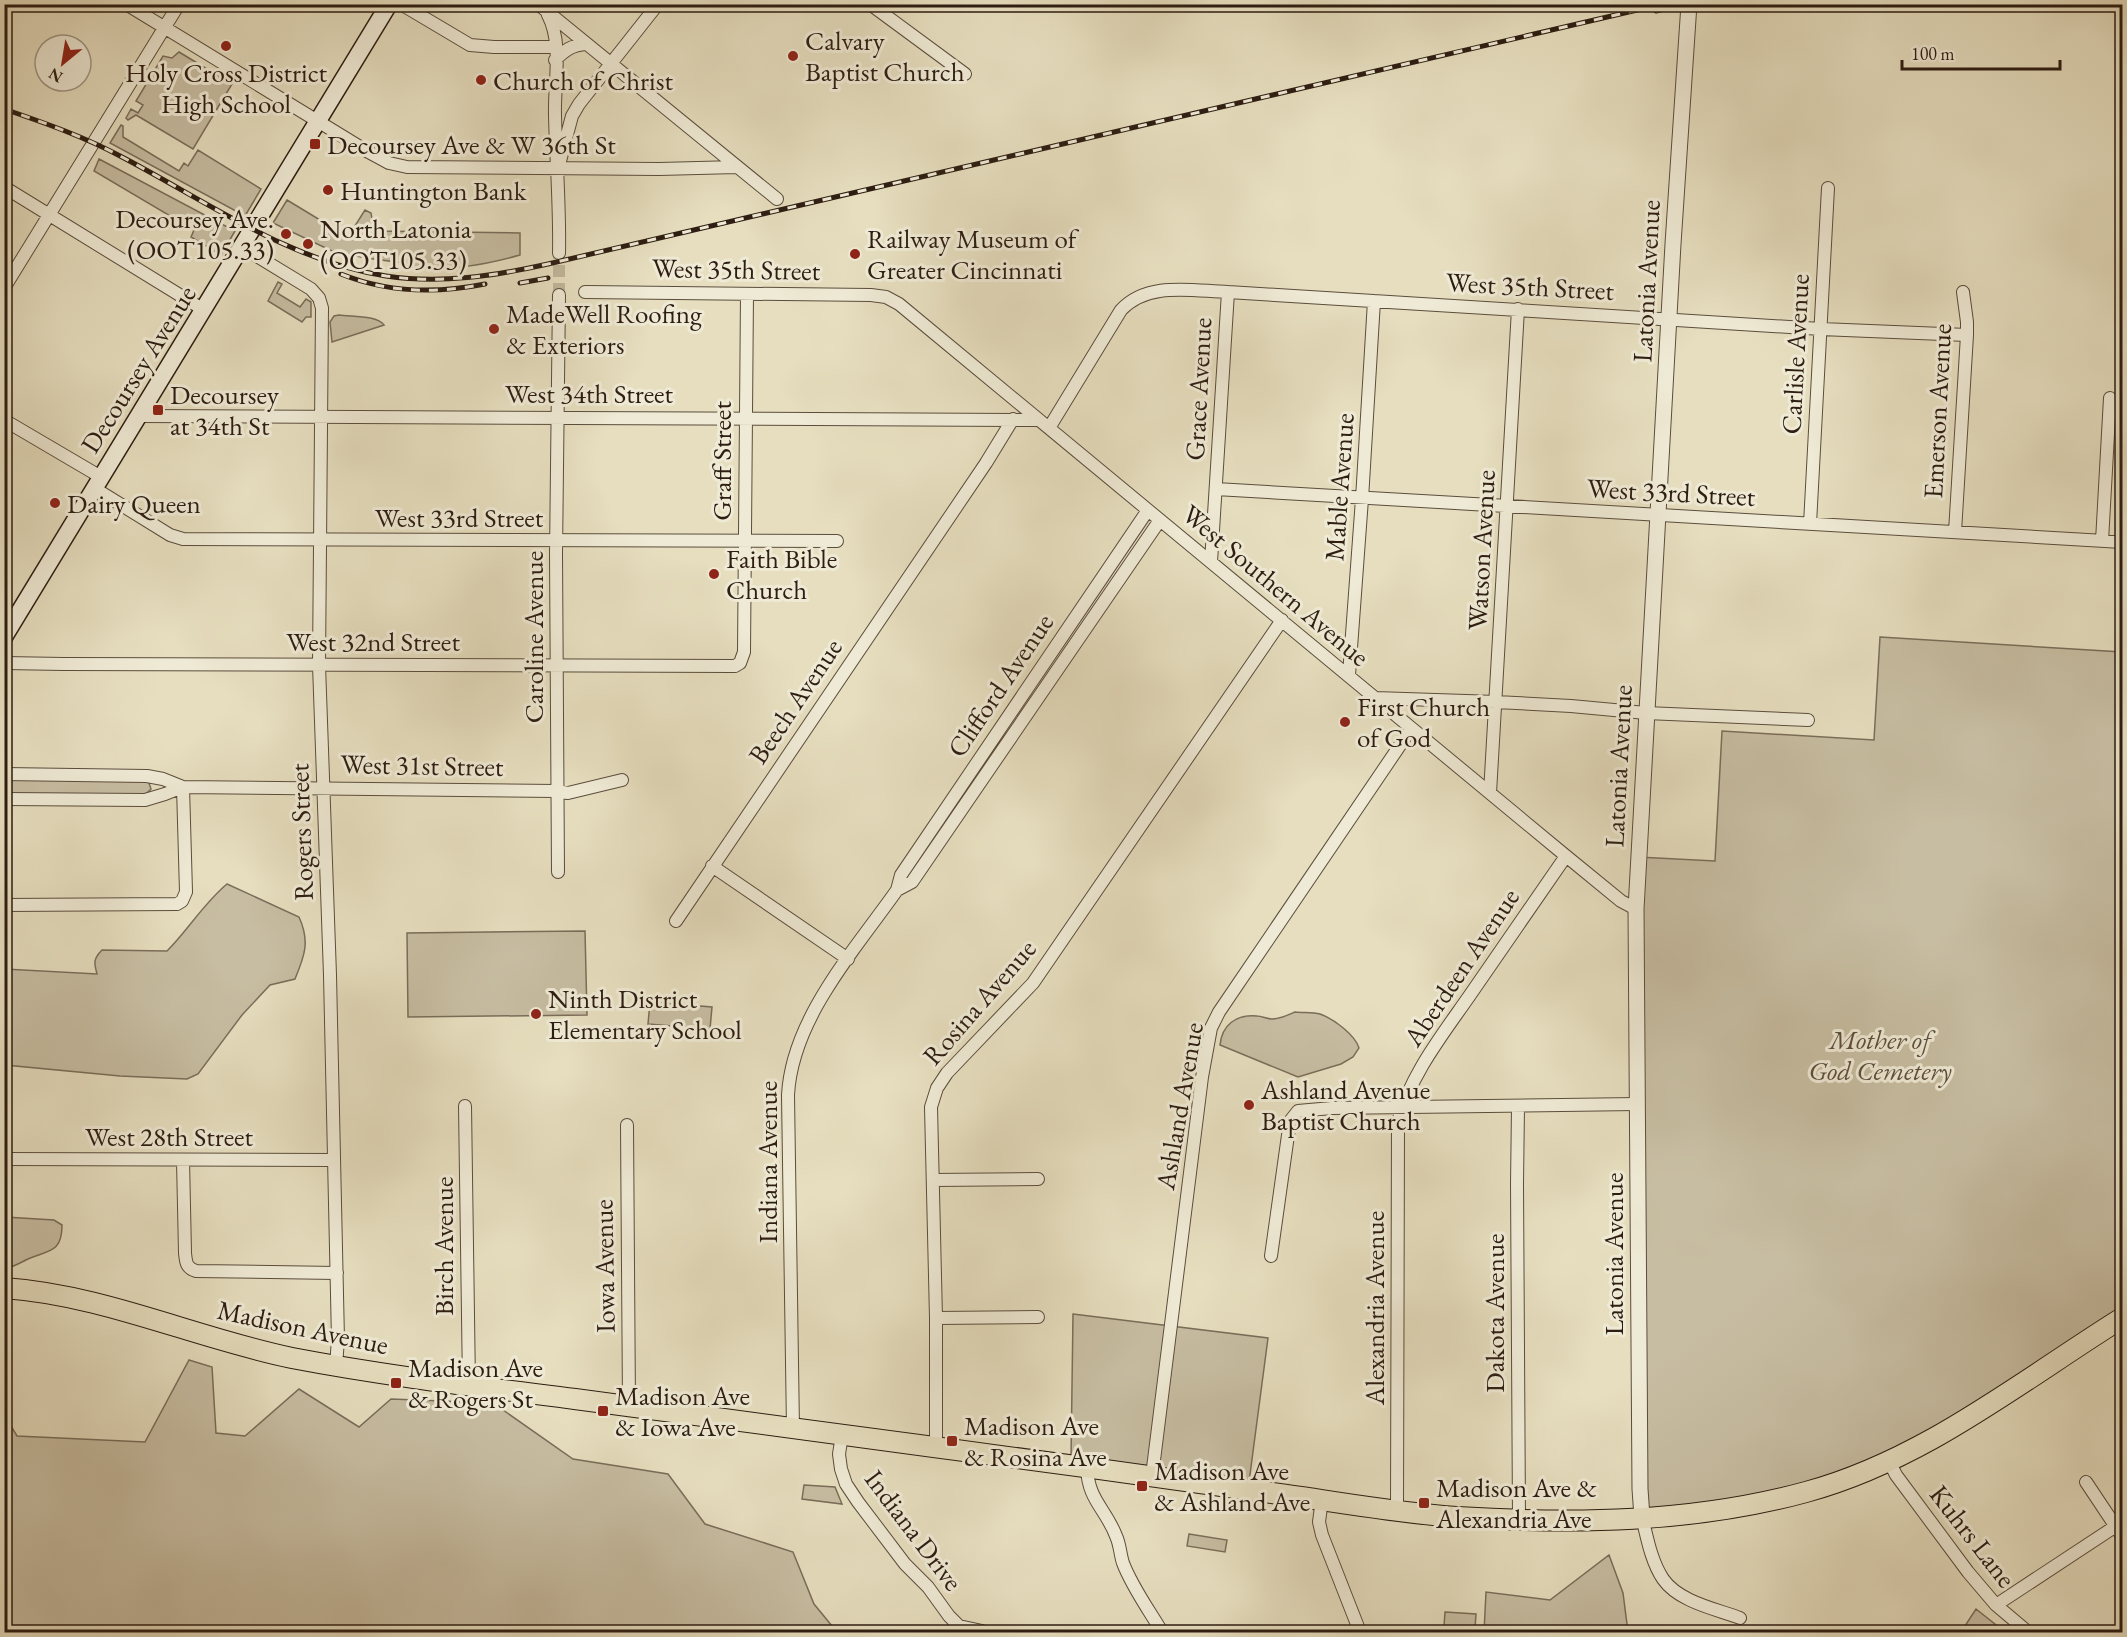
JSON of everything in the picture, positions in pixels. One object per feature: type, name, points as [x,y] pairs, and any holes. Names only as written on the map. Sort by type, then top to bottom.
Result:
[{"type":"main road","name":"Decoursey Avenue","points":[[4,637],[389,4]]},
{"type":"main road","name":"Madison Avenue","points":[[4,1288],[77,1298],[245,1347],[336,1365],[469,1385],[1454,1516],[1609,1520],[1689,1515],[1731,1509],[1810,1491],[1889,1461],[1967,1419],[2122,1318]]},
{"type":"street","points":[[126,4],[318,123],[394,165],[407,167],[659,169],[737,167]]},
{"type":"street","points":[[4,288],[179,4]]},
{"type":"street","points":[[401,4],[470,45],[556,47]]},
{"type":"street","points":[[557,167],[572,116],[579,104],[658,4]]},
{"type":"street","points":[[870,4],[965,74]]},
{"type":"street","points":[[542,8],[555,32],[555,113],[560,253]]},
{"type":"street","points":[[542,8],[777,199]]},
{"type":"street","name":"Latonia Avenue","points":[[1642,1517],[1636,909],[1689,12]]},
{"type":"street","points":[[555,60],[573,45],[586,44]]},
{"type":"street","points":[[556,83],[567,102],[579,104]]},
{"type":"street","points":[[4,187],[204,309]]},
{"type":"street","name":"Carlisle Avenue","points":[[1810,524],[1828,188]]},
{"type":"street","name":"Rogers Street","points":[[242,247],[311,290],[319,298],[322,308],[319,665],[337,1273],[336,1365]]},
{"type":"street","name":"West 35th Street","points":[[1049,428],[1121,310],[1135,297],[1162,290],[1518,309],[1821,329],[1967,335]]},
{"type":"street","name":"West 35th Street","points":[[585,292],[886,297]]},
{"type":"street","name":"Grace Avenue","points":[[1211,562],[1228,292]]},
{"type":"street","name":"Emerson Avenue","points":[[1955,532],[1967,335],[1963,292]]},
{"type":"street","name":"Graff Street","points":[[740,663],[744,652],[747,294]]},
{"type":"street","name":"Caroline Avenue","points":[[558,872],[556,542],[559,295]]},
{"type":"street","name":"West Southern Avenue","points":[[886,297],[913,315],[1621,901],[1636,909]]},
{"type":"street","name":"Mable Avenue","points":[[1348,675],[1374,301]]},
{"type":"street","name":"Watson Avenue","points":[[1490,793],[1518,309]]},
{"type":"street","points":[[2102,541],[2110,398]]},
{"type":"street","name":"West 34th Street","points":[[139,416],[1013,418],[1038,420]]},
{"type":"street","name":"Beech Avenue","points":[[676,921],[986,463],[1013,418]]},
{"type":"street","name":"West 33rd Street","points":[[4,420],[98,483],[170,536],[183,539],[556,542],[837,541]]},
{"type":"street","name":"West 33rd Street","points":[[1216,489],[2122,542]]},
{"type":"street","name":"Clifford Avenue","points":[[876,920],[897,890],[900,875],[1148,510]]},
{"type":"street","name":"Clifford Avenue","points":[[897,890],[912,882],[1160,520]]},
{"type":"street","name":"Rosina Avenue","points":[[936,1447],[936,1318],[931,1107],[937,1088],[958,1061],[1033,983],[1282,620]]},
{"type":"street","name":"West 32nd Street","points":[[4,663],[727,667],[740,663]]},
{"type":"street","points":[[1375,698],[1496,702],[1646,713],[1808,720]]},
{"type":"street","name":"Ashland Avenue","points":[[1152,1476],[1202,1077],[1211,1028],[1411,729]]},
{"type":"street","name":"West 31st Street","points":[[4,774],[147,776],[163,779],[183,787],[556,791],[568,793],[622,780]]},
{"type":"street","points":[[4,905],[177,904],[182,902],[186,892],[183,787]]},
{"type":"street","name":"West 31st Street","points":[[4,798],[145,800],[183,787]]},
{"type":"street","name":"Aberdeen Avenue","points":[[1402,1107],[1414,1082],[1447,1029],[1566,856]]},
{"type":"street","points":[[712,866],[848,959]]},
{"type":"street","name":"Indiana Avenue","points":[[793,1429],[789,1081],[794,1054],[808,1020],[876,920]]},
{"type":"street","points":[[1271,1256],[1290,1121],[1298,1111],[1332,1108],[1637,1104]]},
{"type":"street","name":"Birch Avenue","points":[[465,1106],[469,1385]]},
{"type":"street","name":"Alexandria Avenue","points":[[1397,1509],[1398,1122],[1402,1107]]},
{"type":"street","name":"Dakota Avenue","points":[[1518,1107],[1519,1518]]},
{"type":"street","name":"Iowa Avenue","points":[[627,1125],[630,1406]]},
{"type":"street","name":"West 28th Street","points":[[4,1159],[334,1160]]},
{"type":"street","points":[[183,1160],[185,1253],[186,1264],[190,1269],[196,1271],[337,1273]]},
{"type":"street","points":[[933,1180],[1038,1179]]},
{"type":"street","points":[[936,1318],[1038,1317]]},
{"type":"street","name":"Indiana Drive","points":[[842,1435],[841,1469],[846,1484],[858,1502],[905,1564],[928,1587],[949,1616],[959,1626],[981,1631]]},
{"type":"street","name":"Kuhrs Lane","points":[[1889,1461],[1896,1475],[1968,1572],[1996,1605],[2028,1632]]},
{"type":"street","points":[[1087,1468],[1091,1492],[1117,1536],[1128,1574],[1162,1632]]},
{"type":"street","points":[[1996,1605],[2119,1531],[2086,1482]]},
{"type":"street","points":[[1322,1499],[1320,1522],[1322,1535],[1360,1632]]},
{"type":"street","points":[[1642,1517],[1653,1558],[1663,1579],[1674,1590],[1692,1600],[1740,1618]]},
{"type":"green space","points":[[179,52],[232,84],[193,149],[136,115],[128,120],[126,118],[131,109],[138,113],[143,105],[136,101],[163,56],[172,58]]},
{"type":"green space","points":[[121,125],[123,126],[123,137],[179,171],[184,163],[188,166],[198,150],[261,189],[245,216],[110,143]]},
{"type":"green space","points":[[99,159],[235,231],[221,255],[191,237],[194,230],[94,171]]},
{"type":"green space","points":[[287,200],[348,237],[365,210],[371,213],[374,231],[520,233],[520,255],[466,266],[411,268],[411,264],[332,251],[273,223]]},
{"type":"green space","points":[[278,282],[282,284],[277,293],[300,307],[306,299],[311,302],[311,317],[306,317],[302,322],[268,301]]},
{"type":"green space","points":[[334,316],[370,318],[384,325],[332,342],[330,322]]},
{"type":"green space","name":"Mother of God Cemetery","points":[[1880,637],[2122,652],[2122,1318],[1854,1475],[1642,1517],[1638,857],[1715,861],[1722,731],[1874,740]]},
{"type":"green space","points":[[5,779],[146,780],[151,789],[146,794],[5,794]]},
{"type":"green space","points":[[227,884],[299,917],[304,933],[305,948],[295,979],[270,985],[242,1015],[198,1074],[187,1079],[120,1076],[5,1065],[5,969],[97,974],[95,961],[102,950],[167,951]]},
{"type":"green space","points":[[585,931],[587,1015],[408,1017],[407,933]]},
{"type":"green space","points":[[650,1002],[712,1007],[710,1029],[648,1024]]},
{"type":"green space","points":[[1295,1012],[1317,1013],[1326,1016],[1349,1033],[1359,1048],[1353,1057],[1341,1064],[1298,1077],[1220,1045],[1227,1027],[1237,1019],[1259,1016],[1275,1019]]},
{"type":"green space","points":[[5,1217],[54,1220],[62,1225],[60,1241],[48,1252],[5,1269]]},
{"type":"green space","points":[[1073,1314],[1268,1338],[1249,1482],[1071,1459]]},
{"type":"green space","points":[[189,1360],[212,1367],[216,1433],[245,1436],[299,1389],[359,1427],[391,1399],[493,1403],[573,1459],[668,1474],[705,1524],[793,1552],[814,1604],[837,1632],[5,1632],[5,1416],[17,1436],[145,1442]]},
{"type":"green space","points":[[804,1485],[835,1487],[842,1504],[802,1499]]},
{"type":"green space","points":[[1189,1534],[1227,1540],[1225,1552],[1187,1546]]},
{"type":"green space","points":[[1609,1555],[1623,1593],[1628,1632],[1484,1632],[1486,1592],[1550,1600]]},
{"type":"green space","points":[[1976,1609],[2005,1632],[1961,1632]]},
{"type":"green space","points":[[1445,1612],[1476,1614],[1475,1629],[1444,1626]]},
{"type":"tunnel","points":[[559,253],[559,295]]},
{"type":"railway","points":[[4,109],[94,143],[250,228],[316,257],[386,276],[427,279],[467,278],[548,264],[1663,4]]},
{"type":"railway","points":[[1656,11],[1686,4]]},
{"type":"railway","points":[[341,274],[376,285],[412,290],[448,289],[485,284]]},
{"type":"railway","points":[[520,283],[548,278]]},
{"type":"place","name":"Holy Cross District High School","points":[[226,46]]},
{"type":"place","name":"Calvary Baptist Church","points":[[793,56]]},
{"type":"place","name":"Church of Christ","points":[[481,80]]},
{"type":"place","name":"Decoursey Ave & W 36th St","points":[[315,144]]},
{"type":"place","name":"Huntington Bank","points":[[328,190]]},
{"type":"place","name":"Decoursey Ave. (OOT105.33)","points":[[286,234]]},
{"type":"place","name":"North Latonia (OOT105.33)","points":[[308,244]]},
{"type":"place","name":"Railway Museum of Greater Cincinnati","points":[[855,254]]},
{"type":"place","name":"MadeWell Roofing & Exteriors","points":[[494,329]]},
{"type":"place","name":"Decoursey at 34th St","points":[[158,410]]},
{"type":"place","name":"Dairy Queen","points":[[55,503]]},
{"type":"place","name":"Faith Bible Church","points":[[714,574]]},
{"type":"place","name":"First Church of God","points":[[1345,722]]},
{"type":"place","name":"Ninth District Elementary School","points":[[536,1014]]},
{"type":"place","name":"Ashland Avenue Baptist Church","points":[[1249,1105]]},
{"type":"place","name":"Madison Ave & Rogers St","points":[[396,1383]]},
{"type":"place","name":"Madison Ave & Iowa Ave","points":[[603,1411]]},
{"type":"place","name":"Madison Ave & Rosina Ave","points":[[952,1441]]},
{"type":"place","name":"Madison Ave & Ashland Ave","points":[[1142,1486]]},
{"type":"place","name":"Madison Ave & Alexandria Ave","points":[[1424,1503]]}]
